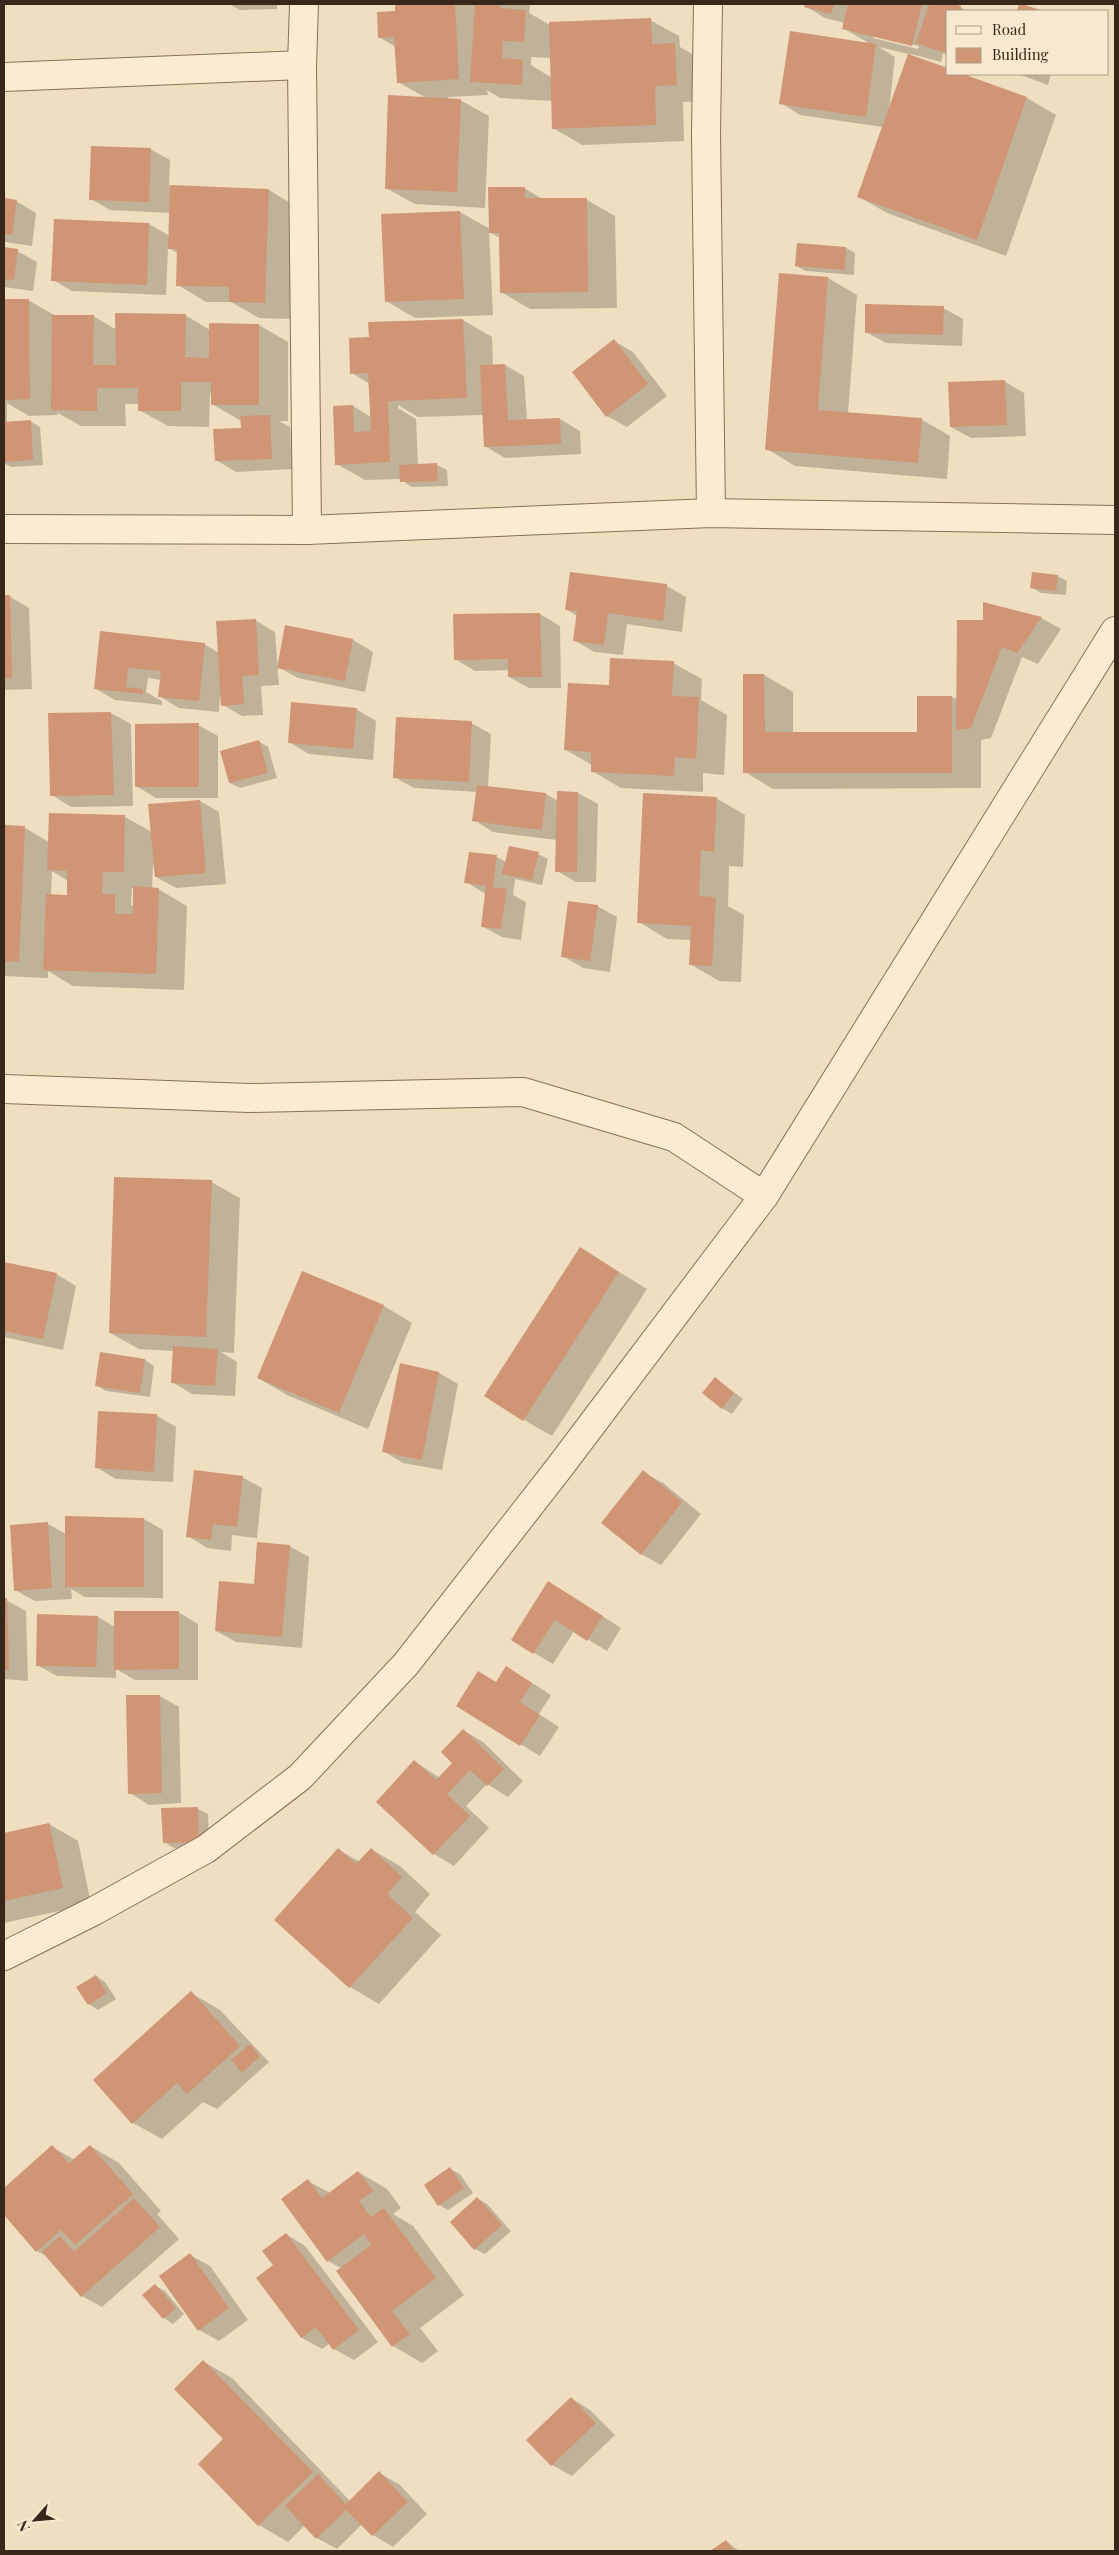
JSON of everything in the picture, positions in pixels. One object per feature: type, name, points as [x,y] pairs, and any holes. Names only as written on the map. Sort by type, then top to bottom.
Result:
[{"type":"street","points":[[304,4],[302,65],[307,530]]},
{"type":"street","points":[[708,4],[706,134],[711,513]]},
{"type":"street","points":[[4,77],[302,65]]},
{"type":"street","points":[[4,529],[307,530],[711,513],[1115,520]]},
{"type":"street","points":[[4,1956],[94,1911],[206,1849],[300,1776],[406,1664],[476,1576],[764,1196],[1115,631]]},
{"type":"street","points":[[4,1089],[249,1098],[523,1092],[674,1138],[764,1196]]},
{"type":"building","points":[[395,4],[455,4],[459,79],[397,83],[394,37],[378,38],[377,12],[395,11]]},
{"type":"building","points":[[475,4],[500,4],[500,8],[526,10],[524,42],[503,41],[502,58],[523,60],[522,85],[470,82]]},
{"type":"building","points":[[805,4],[834,4],[831,14],[804,7]]},
{"type":"building","points":[[848,4],[922,4],[912,46],[842,29]]},
{"type":"building","points":[[929,4],[954,4],[961,6],[960,10],[946,10],[945,53],[916,43]]},
{"type":"building","points":[[1019,4],[1022,4],[1040,10],[1017,10]]},
{"type":"building","points":[[651,18],[652,44],[675,43],[677,85],[655,86],[656,125],[552,129],[549,22]]},
{"type":"building","points":[[790,31],[876,44],[866,117],[779,104]]},
{"type":"building","points":[[908,54],[946,67],[946,75],[966,75],[1027,97],[977,240],[857,197]]},
{"type":"building","points":[[388,95],[461,99],[457,192],[385,189]]},
{"type":"building","points":[[91,146],[151,148],[149,202],[89,200]]},
{"type":"building","points":[[170,185],[269,189],[265,303],[229,302],[229,287],[176,286],[177,249],[168,249]]},
{"type":"building","points":[[488,187],[525,187],[525,198],[587,198],[588,292],[500,293],[499,233],[489,233]]},
{"type":"building","points":[[4,198],[17,200],[12,235],[4,234]]},
{"type":"building","points":[[460,211],[464,299],[385,302],[381,214]]},
{"type":"building","points":[[54,219],[149,223],[147,285],[51,281]]},
{"type":"building","points":[[797,243],[846,247],[845,270],[795,266]]},
{"type":"building","points":[[4,247],[18,249],[14,280],[4,279]]},
{"type":"building","points":[[779,273],[828,277],[818,410],[922,418],[918,463],[765,450]]},
{"type":"building","points":[[4,299],[29,299],[30,399],[4,400]]},
{"type":"building","points":[[865,304],[944,306],[943,335],[865,333]]},
{"type":"building","points":[[115,313],[186,314],[185,357],[209,358],[209,323],[259,324],[259,405],[211,405],[211,382],[181,382],[181,411],[138,411],[138,388],[97,388],[97,411],[51,410],[52,315],[94,315],[93,365],[116,365]]},
{"type":"building","points":[[463,319],[467,398],[388,401],[390,462],[335,465],[333,406],[353,405],[354,432],[371,431],[368,373],[350,374],[349,338],[369,337],[368,322]]},
{"type":"building","points":[[614,339],[648,384],[606,417],[572,372]]},
{"type":"building","points":[[505,364],[508,420],[560,418],[561,444],[484,447],[480,365]]},
{"type":"building","points":[[1005,380],[1007,425],[950,427],[948,382]]},
{"type":"building","points":[[270,415],[272,459],[215,461],[213,429],[241,428],[240,416]]},
{"type":"building","points":[[31,420],[33,460],[4,462],[4,422]]},
{"type":"building","points":[[437,463],[438,481],[400,482],[399,465]]},
{"type":"building","points":[[570,572],[667,584],[663,621],[608,613],[604,645],[573,641],[577,611],[565,610]]},
{"type":"building","points":[[1032,572],[1058,575],[1056,591],[1030,588]]},
{"type":"building","points":[[4,595],[10,595],[12,678],[4,679]]},
{"type":"building","points":[[983,602],[1042,617],[1017,653],[1002,647],[971,728],[956,730],[957,620],[983,620]]},
{"type":"building","points":[[540,613],[542,677],[508,677],[508,659],[454,660],[453,614]]},
{"type":"building","points":[[256,619],[259,675],[242,676],[244,704],[221,706],[216,621]]},
{"type":"building","points":[[285,625],[353,639],[345,681],[277,668]]},
{"type":"building","points":[[100,631],[205,643],[199,701],[158,697],[161,671],[128,668],[126,687],[143,689],[143,694],[94,689]]},
{"type":"building","points":[[610,658],[674,661],[672,696],[699,697],[696,759],[675,757],[674,776],[591,772],[591,752],[564,750],[568,683],[609,685]]},
{"type":"building","points":[[743,674],[764,674],[765,732],[917,732],[917,696],[952,696],[952,773],[743,773]]},
{"type":"building","points":[[291,702],[357,708],[353,749],[288,743]]},
{"type":"building","points":[[111,712],[114,795],[50,796],[48,713]]},
{"type":"building","points":[[396,717],[472,721],[469,782],[393,778]]},
{"type":"building","points":[[199,723],[199,787],[135,787],[135,724]]},
{"type":"building","points":[[259,740],[268,773],[229,783],[220,751]]},
{"type":"building","points":[[477,785],[546,793],[542,830],[472,821]]},
{"type":"building","points":[[557,791],[578,792],[577,872],[555,872]]},
{"type":"building","points":[[643,793],[717,797],[714,852],[701,850],[699,896],[716,897],[712,966],[689,965],[691,926],[637,923]]},
{"type":"building","points":[[200,800],[206,873],[155,877],[148,804]]},
{"type":"building","points":[[49,813],[125,815],[124,872],[103,872],[102,894],[115,894],[115,914],[133,914],[133,886],[159,888],[156,974],[43,970],[46,894],[67,895],[67,871],[47,870]]},
{"type":"building","points":[[4,825],[25,826],[19,962],[4,961]]},
{"type":"building","points":[[509,846],[539,852],[532,880],[502,874]]},
{"type":"building","points":[[469,852],[497,855],[493,887],[507,889],[501,929],[481,927],[486,886],[464,883]]},
{"type":"building","points":[[568,901],[598,905],[590,961],[561,957]]},
{"type":"building","points":[[114,1177],[212,1180],[206,1337],[109,1333]]},
{"type":"building","points":[[580,1247],[619,1272],[523,1421],[484,1396]]},
{"type":"building","points":[[4,1262],[57,1273],[43,1339],[4,1331]]},
{"type":"building","points":[[302,1271],[384,1305],[339,1413],[257,1378]]},
{"type":"building","points":[[173,1346],[218,1349],[215,1386],[171,1383]]},
{"type":"building","points":[[100,1352],[145,1359],[140,1393],[95,1386]]},
{"type":"building","points":[[400,1363],[439,1372],[422,1460],[382,1452]]},
{"type":"building","points":[[715,1377],[734,1393],[722,1409],[702,1393]]},
{"type":"building","points":[[98,1411],[157,1414],[154,1472],[95,1468]]},
{"type":"building","points":[[194,1470],[243,1476],[237,1527],[213,1524],[211,1540],[186,1537]]},
{"type":"building","points":[[643,1470],[682,1502],[641,1555],[601,1523]]},
{"type":"building","points":[[65,1516],[144,1518],[144,1587],[65,1587]]},
{"type":"building","points":[[48,1522],[52,1588],[14,1591],[10,1525]]},
{"type":"building","points":[[257,1542],[290,1545],[282,1637],[215,1631],[219,1581],[254,1584]]},
{"type":"building","points":[[548,1581],[603,1616],[587,1641],[555,1620],[533,1654],[511,1640]]},
{"type":"building","points":[[4,1598],[7,1598],[9,1670],[4,1670]]},
{"type":"building","points":[[114,1611],[179,1611],[179,1669],[114,1670]]},
{"type":"building","points":[[37,1614],[98,1616],[96,1667],[36,1666]]},
{"type":"building","points":[[506,1666],[532,1683],[520,1702],[540,1715],[520,1746],[456,1706],[478,1671],[496,1682]]},
{"type":"building","points":[[126,1695],[160,1695],[162,1793],[128,1794]]},
{"type":"building","points":[[463,1729],[504,1769],[487,1786],[470,1770],[447,1794],[470,1816],[433,1855],[376,1802],[414,1760],[436,1780],[452,1763],[441,1752]]},
{"type":"building","points":[[198,1807],[199,1842],[163,1843],[161,1808]]},
{"type":"building","points":[[49,1823],[63,1888],[4,1901],[4,1833]]},
{"type":"building","points":[[338,1848],[356,1864],[371,1848],[402,1877],[387,1894],[413,1918],[349,1988],[274,1920]]},
{"type":"building","points":[[96,1975],[107,1993],[88,2005],[76,1987]]},
{"type":"building","points":[[191,1991],[240,2046],[187,2094],[177,2083],[132,2124],[93,2080]]},
{"type":"building","points":[[250,2044],[260,2056],[242,2073],[231,2060]]},
{"type":"building","points":[[52,2145],[69,2163],[90,2145],[133,2194],[75,2245],[61,2230],[36,2252],[4,2215],[4,2188]]},
{"type":"building","points":[[450,2167],[464,2188],[438,2206],[424,2185]]},
{"type":"building","points":[[358,2171],[373,2191],[359,2201],[371,2217],[384,2208],[436,2278],[392,2311],[410,2334],[392,2347],[336,2271],[371,2245],[364,2234],[327,2262],[281,2199],[308,2179],[322,2198]]},
{"type":"building","points":[[477,2197],[502,2225],[474,2250],[450,2222]]},
{"type":"building","points":[[134,2198],[160,2227],[81,2297],[42,2252],[60,2236],[74,2252]]},
{"type":"building","points":[[286,2233],[359,2330],[333,2350],[316,2327],[301,2338],[256,2278],[273,2265],[262,2251]]},
{"type":"building","points":[[190,2253],[229,2308],[198,2331],[159,2276]]},
{"type":"building","points":[[155,2284],[176,2308],[163,2319],[142,2295]]},
{"type":"building","points":[[203,2360],[313,2472],[258,2526],[198,2464],[223,2439],[174,2389]]},
{"type":"building","points":[[571,2397],[596,2423],[551,2466],[526,2440]]},
{"type":"building","points":[[379,2471],[408,2502],[372,2536],[346,2510],[316,2539],[285,2506],[318,2474],[346,2504]]},
{"type":"building","points":[[726,2540],[734,2551],[710,2551]]}]
